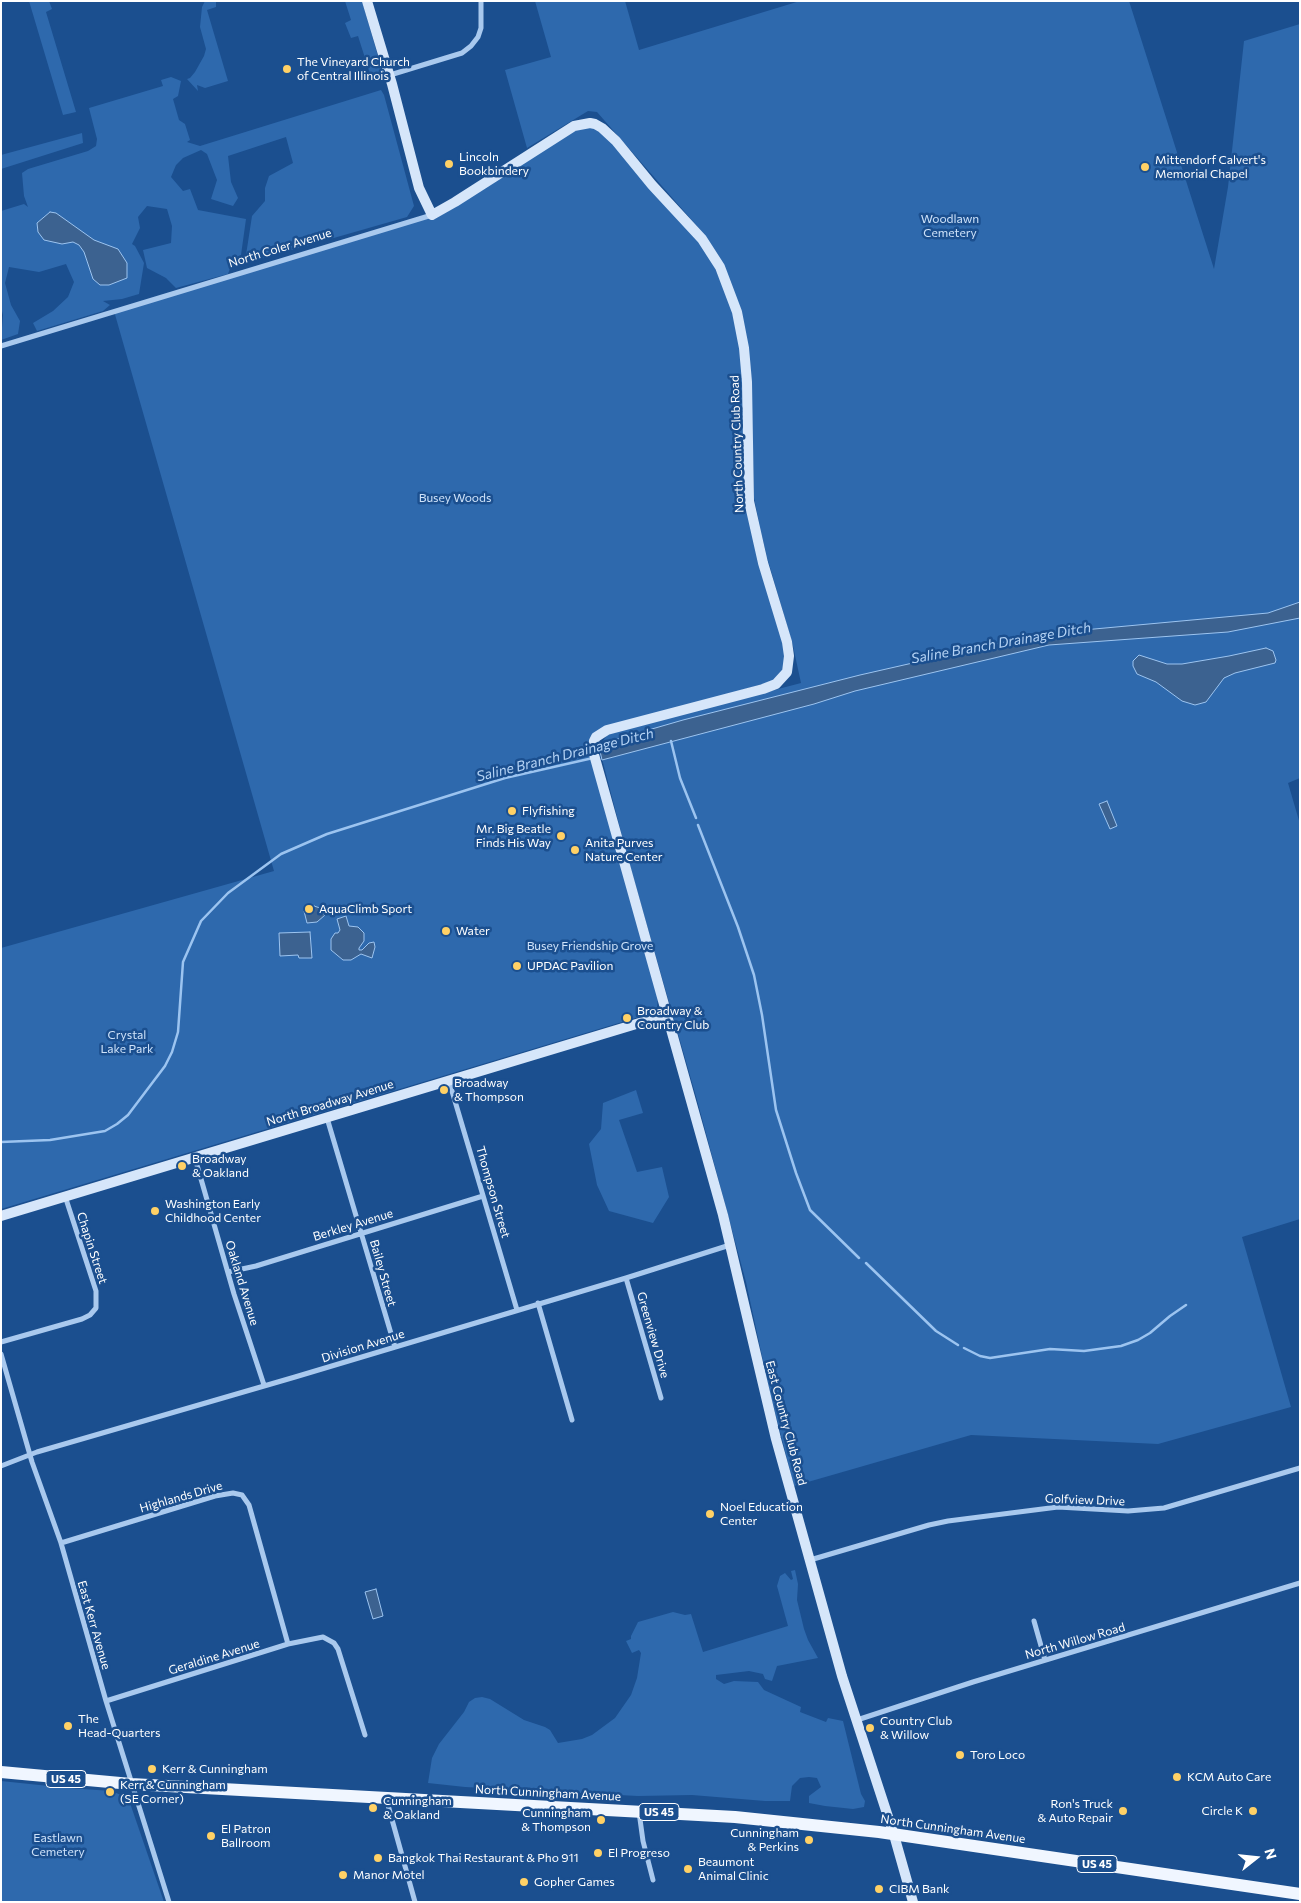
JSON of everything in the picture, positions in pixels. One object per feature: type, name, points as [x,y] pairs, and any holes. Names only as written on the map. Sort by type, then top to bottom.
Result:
[{"type":"main road","name":"North Cunningham Avenue","points":[[1,1772],[131,1784],[744,1818],[894,1834],[1300,1894]]},
{"type":"street","points":[[367,1],[419,188],[432,214]]},
{"type":"street","points":[[389,75],[462,52],[471,46],[482,28],[481,1]]},
{"type":"street","name":"North Country Club Road","points":[[551,139],[581,124],[590,123],[602,128],[616,141],[702,239],[720,267],[737,312],[744,348],[747,382],[749,501],[755,533],[782,624],[789,656],[787,672],[773,686],[607,730],[594,741],[599,776],[666,1015]]},
{"type":"street","name":"North Coler Avenue","points":[[1,346],[432,214],[455,202],[551,139]]},
{"type":"street","name":"North Broadway Avenue","points":[[1,1216],[65,1195],[195,1158],[666,1015]]},
{"type":"street","name":"East Country Club Road","points":[[666,1015],[731,1244],[763,1389],[842,1676],[894,1834],[913,1902]]},
{"type":"street","name":"Thompson Street","points":[[448,1081],[517,1310]]},
{"type":"street","name":"Bailey Street","points":[[326,1118],[394,1347]]},
{"type":"street","name":"Oakland Avenue","points":[[195,1158],[228,1272],[264,1385]]},
{"type":"street","name":"Chapin Street","points":[[1,1342],[82,1319],[90,1315],[96,1308],[96,1291],[65,1195]]},
{"type":"street","name":"Berkley Avenue","points":[[228,1272],[256,1266],[483,1196]]},
{"type":"street","name":"Division Avenue","points":[[1,1466],[30,1455],[626,1278],[731,1244]]},
{"type":"street","name":"Greenview Drive","points":[[626,1278],[661,1398]]},
{"type":"street","points":[[538,1304],[572,1420]]},
{"type":"street","name":"East Kerr Avenue","points":[[1,1354],[30,1455],[61,1543],[106,1701],[168,1902]]},
{"type":"street","name":"Golfview Drive","points":[[810,1560],[896,1534],[948,1521],[1058,1507],[1128,1511],[1164,1508],[1300,1468]]},
{"type":"street","name":"Highlands Drive","points":[[61,1543],[215,1496],[233,1493],[242,1495],[249,1505],[288,1644]]},
{"type":"street","name":"North Willow Road","points":[[856,1720],[973,1682],[1300,1583]]},
{"type":"street","points":[[1034,1620],[1045,1660]]},
{"type":"street","name":"Geraldine Avenue","points":[[106,1701],[288,1644],[319,1637],[329,1639],[338,1649],[365,1734]]},
{"type":"street","points":[[386,1798],[415,1902]]},
{"type":"street","points":[[640,1811],[643,1841],[653,1880]]},
{"type":"green space","points":[[29,1],[49,1],[52,9],[46,12],[76,112],[63,115]]},
{"type":"green space","points":[[205,1],[216,1],[216,7],[207,10],[228,81],[205,88],[197,85],[198,91],[187,79],[195,72],[206,49],[200,27],[202,7]]},
{"type":"green space","points":[[345,1],[362,1],[384,77],[372,80],[358,36],[351,38],[345,23],[351,20]]},
{"type":"green space","name":"Woodlawn Cemetery","points":[[535,1],[625,1],[639,50],[800,1],[1129,1],[1214,269],[1228,187],[1244,41],[1300,24],[1300,778],[1288,783],[1300,824],[1300,1219],[1242,1237],[1291,1407],[1158,1444],[971,1435],[794,1486],[770,1393],[746,1282],[697,1100],[628,859],[599,747],[607,735],[622,730],[801,683],[793,646],[764,547],[754,498],[751,376],[746,334],[704,234],[597,112],[588,111],[527,148],[505,70],[551,57]]},
{"type":"green space","points":[[171,77],[181,81],[178,96],[173,99],[179,120],[185,124],[190,140],[187,142],[200,146],[381,90],[384,95],[414,206],[407,217],[250,262],[246,255],[252,216],[265,201],[265,188],[269,176],[293,163],[286,137],[228,156],[231,182],[238,198],[233,206],[211,199],[217,180],[207,154],[201,150],[183,158],[176,165],[171,177],[183,191],[190,189],[198,210],[246,219],[241,255],[233,260],[228,274],[176,288],[166,278],[147,268],[143,250],[171,243],[172,226],[167,209],[147,206],[138,217],[140,228],[132,244],[144,263],[139,294],[122,299],[103,301],[110,305],[103,311],[37,331],[33,323],[53,311],[68,297],[74,282],[66,264],[39,272],[9,267],[5,283],[11,305],[20,321],[18,334],[1,340],[3,315],[1,307],[1,211],[24,204],[28,207],[24,196],[22,173],[28,169],[88,151],[96,146],[97,139],[89,108],[163,86],[161,80]]},
{"type":"green space","name":"Busey Woods","points":[[595,124],[702,239],[741,327],[748,477],[787,642],[783,678],[615,727],[594,741],[658,998],[657,1007],[652,1013],[1,1209],[1,948],[274,871],[114,311],[432,215],[551,139]]},
{"type":"green space","points":[[82,133],[83,143],[1,169],[1,155]]},
{"type":"green space","points":[[636,1090],[643,1113],[619,1120],[637,1172],[662,1167],[669,1197],[653,1223],[609,1211],[597,1185],[589,1144],[601,1129],[603,1103]]},
{"type":"green space","points":[[795,1570],[798,1584],[797,1600],[804,1629],[818,1658],[777,1666],[772,1681],[765,1679],[763,1674],[749,1671],[716,1675],[716,1679],[724,1684],[734,1681],[758,1682],[764,1690],[801,1707],[800,1712],[826,1722],[828,1718],[843,1721],[861,1794],[865,1801],[864,1807],[853,1809],[809,1803],[809,1796],[821,1787],[817,1778],[809,1777],[800,1778],[792,1786],[790,1801],[765,1801],[692,1795],[638,1796],[465,1787],[428,1783],[432,1758],[439,1744],[464,1712],[469,1702],[475,1698],[490,1699],[524,1720],[545,1727],[550,1730],[558,1743],[582,1739],[592,1735],[615,1718],[631,1695],[637,1678],[641,1653],[639,1650],[632,1653],[626,1641],[631,1639],[638,1622],[673,1612],[685,1615],[691,1614],[703,1652],[788,1626],[777,1586],[780,1576],[785,1573],[791,1580],[793,1579],[791,1571]]},
{"type":"green space","name":"Eastlawn Cemetery","points":[[1,1781],[112,1791],[125,1797],[131,1806],[164,1902],[1,1902]]},
{"type":"water","points":[[50,212],[56,213],[94,240],[118,249],[127,263],[127,278],[109,285],[100,285],[93,279],[84,252],[79,245],[73,242],[62,244],[44,240],[38,232],[37,223]]},
{"type":"water","points":[[1300,602],[1300,618],[1228,632],[1049,645],[855,691],[814,704],[602,760],[599,747],[600,744],[683,720],[860,675],[1040,634],[1268,613]]},
{"type":"water","points":[[1266,648],[1273,651],[1275,663],[1235,673],[1224,678],[1206,702],[1195,705],[1182,701],[1156,682],[1137,674],[1133,666],[1133,661],[1139,655],[1167,664],[1182,664]]},
{"type":"water","points":[[1107,801],[1117,826],[1110,829],[1099,804]]},
{"type":"water","points":[[314,906],[320,908],[321,912],[325,915],[317,922],[307,923],[304,911]]},
{"type":"water","points":[[346,916],[349,926],[358,927],[364,933],[364,941],[359,950],[374,942],[375,947],[372,958],[361,954],[351,960],[343,960],[331,950],[331,939],[340,930],[337,919]]},
{"type":"water","points":[[310,932],[312,958],[299,958],[298,955],[280,956],[279,933]]},
{"type":"water","points":[[376,1589],[383,1616],[373,1619],[365,1592]]},
{"type":"waterway","points":[[671,741],[680,778],[696,818]]},
{"type":"waterway","name":"Saline Branch Drainage Ditch","points":[[1,1142],[50,1140],[105,1131],[128,1115],[165,1066],[172,1052],[178,1032],[183,962],[201,921],[228,893],[281,854],[327,834],[505,778],[593,758]]},
{"type":"waterway","points":[[698,825],[738,927],[754,975],[776,1110],[796,1173],[810,1210],[859,1258]]},
{"type":"waterway","points":[[866,1263],[936,1331],[958,1345]]},
{"type":"waterway","points":[[964,1348],[980,1356],[990,1358],[1050,1349],[1084,1351],[1121,1346],[1150,1333],[1186,1305]]},
{"type":"place","name":"The Vineyard Church of Central Illinois","points":[[287,69]]},
{"type":"place","name":"Lincoln Bookbindery","points":[[449,164]]},
{"type":"place","name":"Mittendorf Calvert's Memorial Chapel","points":[[1145,167]]},
{"type":"place","name":"Flyfishing","points":[[512,811]]},
{"type":"place","name":"Mr. Big Beatle Finds His Way","points":[[561,836]]},
{"type":"place","name":"Anita Purves Nature Center","points":[[575,850]]},
{"type":"place","name":"AquaClimb Sport","points":[[309,909]]},
{"type":"place","name":"Water","points":[[446,931]]},
{"type":"place","name":"UPDAC Pavilion","points":[[517,966]]},
{"type":"place","name":"Broadway & Country Club","points":[[627,1018]]},
{"type":"place","name":"Broadway & Thompson","points":[[444,1090]]},
{"type":"place","name":"Broadway & Oakland","points":[[182,1166]]},
{"type":"place","name":"Washington Early Childhood Center","points":[[155,1211]]},
{"type":"place","name":"Noel Education Center","points":[[710,1514]]},
{"type":"place","name":"The Head-Quarters","points":[[68,1726]]},
{"type":"place","name":"Country Club & Willow","points":[[870,1728]]},
{"type":"place","name":"Toro Loco","points":[[960,1755]]},
{"type":"place","name":"Kerr & Cunningham","points":[[152,1769]]},
{"type":"place","name":"KCM Auto Care","points":[[1177,1777]]},
{"type":"place","name":"Kerr & Cunningham (SE Corner)","points":[[110,1792]]},
{"type":"place","name":"Cunningham & Oakland","points":[[373,1808]]},
{"type":"place","name":"Ron's Truck & Auto Repair","points":[[1123,1811]]},
{"type":"place","name":"Circle K","points":[[1253,1811]]},
{"type":"place","name":"Cunningham & Thompson","points":[[601,1820]]},
{"type":"place","name":"El Patron Ballroom","points":[[211,1836]]},
{"type":"place","name":"Cunningham & Perkins","points":[[809,1840]]},
{"type":"place","name":"El Progreso","points":[[598,1853]]},
{"type":"place","name":"Bangkok Thai Restaurant & Pho 911","points":[[378,1858]]},
{"type":"place","name":"Beaumont Animal Clinic","points":[[688,1869]]},
{"type":"place","name":"Manor Motel","points":[[343,1875]]},
{"type":"place","name":"Gopher Games","points":[[524,1882]]},
{"type":"place","name":"CIBM Bank","points":[[879,1889]]},
{"type":"park label","name":"Busey Friendship Grove","points":[[590,946]]},
{"type":"park label","name":"Crystal Lake Park","points":[[127,1042]]}]
